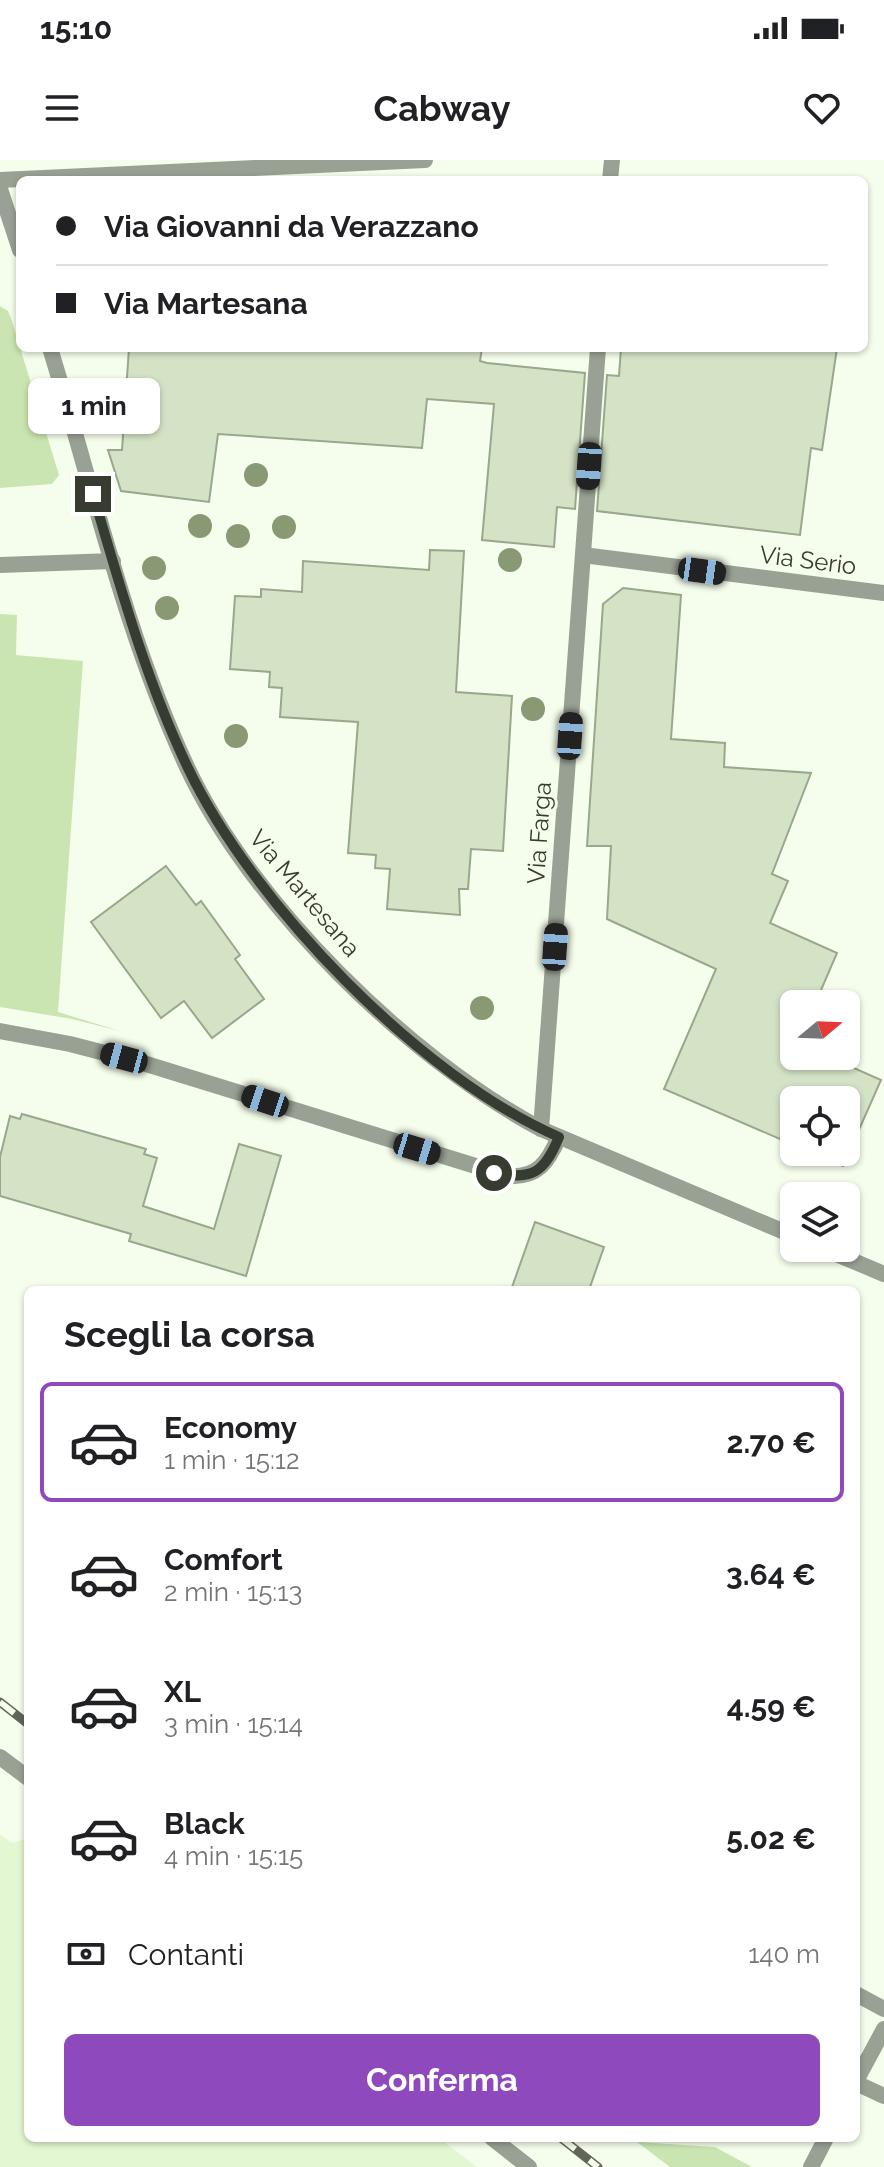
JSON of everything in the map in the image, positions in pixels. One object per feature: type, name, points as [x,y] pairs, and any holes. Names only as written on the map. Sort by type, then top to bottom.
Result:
[{"type":"street","points":[[85,176],[425,160]]},
{"type":"street","points":[[0,189],[16,238]]},
{"type":"street","name":"Via Martesana","points":[[51,352],[138,641],[188,768],[219,824],[259,880],[325,958],[410,1040],[504,1110],[559,1137],[780,1230]]},
{"type":"street","name":"Via Farga","points":[[541,1129],[598,352]]},
{"type":"street","name":"Via Serio","points":[[583,555],[884,593]]},
{"type":"street","points":[[0,565],[113,561]]},
{"type":"street","points":[[852,591],[884,603]]},
{"type":"street","points":[[0,1031],[70,1044],[143,1063],[508,1176],[527,1175],[540,1170],[559,1137]]},
{"type":"street","points":[[855,1262],[884,1274]]},
{"type":"street","points":[[0,1757],[24,1775]]},
{"type":"street","points":[[860,1996],[884,2009]]},
{"type":"street","points":[[860,2074],[884,2029]]},
{"type":"street","points":[[860,2084],[884,2096]]},
{"type":"street","points":[[497,2142],[529,2167]]},
{"type":"street","points":[[811,2167],[824,2142]]},
{"type":"shaded area","points":[[0,306],[8,311],[11,318],[16,334],[16,352],[21,352],[59,475],[52,484],[0,488]]},
{"type":"shaded area","points":[[0,614],[17,615],[16,655],[83,661],[58,1012],[120,1031],[0,1007]]},
{"type":"shaded area","points":[[0,1834],[12,1843],[24,1839],[24,2142],[444,2142],[477,2167],[0,2167]]},
{"type":"shaded area","points":[[637,2142],[715,2147],[752,2167],[670,2167]]},
{"type":"building","points":[[129,352],[481,352],[480,361],[487,363],[585,373],[575,509],[557,507],[554,547],[482,540],[494,404],[427,399],[422,448],[218,434],[209,502],[121,491],[108,450],[122,450]]},
{"type":"building","points":[[621,352],[836,352],[822,450],[811,448],[800,535],[597,511],[607,375],[619,376]]},
{"type":"building","points":[[430,550],[464,551],[456,692],[512,696],[503,851],[471,849],[468,889],[459,889],[460,915],[387,909],[390,869],[375,868],[376,855],[348,853],[358,722],[280,717],[282,688],[269,687],[270,672],[230,669],[235,596],[261,597],[261,589],[302,592],[303,561],[429,570]]},
{"type":"building","points":[[623,588],[681,595],[671,739],[725,743],[724,767],[811,773],[772,874],[788,881],[770,923],[837,953],[821,990],[780,990],[780,1070],[858,1070],[881,1080],[860,1128],[860,1086],[780,1086],[780,1139],[664,1089],[716,969],[607,919],[611,846],[587,846],[603,604]]},
{"type":"building","points":[[166,866],[196,905],[201,901],[240,955],[235,959],[264,999],[212,1038],[184,1001],[161,1018],[91,922]]},
{"type":"building","points":[[22,1114],[146,1149],[144,1154],[157,1158],[143,1206],[214,1229],[239,1144],[281,1156],[246,1276],[129,1241],[131,1234],[0,1196],[0,1157],[10,1116],[20,1119]]},
{"type":"building","points":[[535,1222],[604,1247],[590,1286],[512,1286]]},
{"type":"railway","points":[[0,1702],[24,1721]]},
{"type":"railway","points":[[566,2142],[598,2167]]},
{"type":"route","points":[[93,494],[138,641],[188,768],[219,824],[259,880],[322,955],[410,1040],[504,1110],[559,1137],[540,1170],[518,1176],[494,1173]]}]
